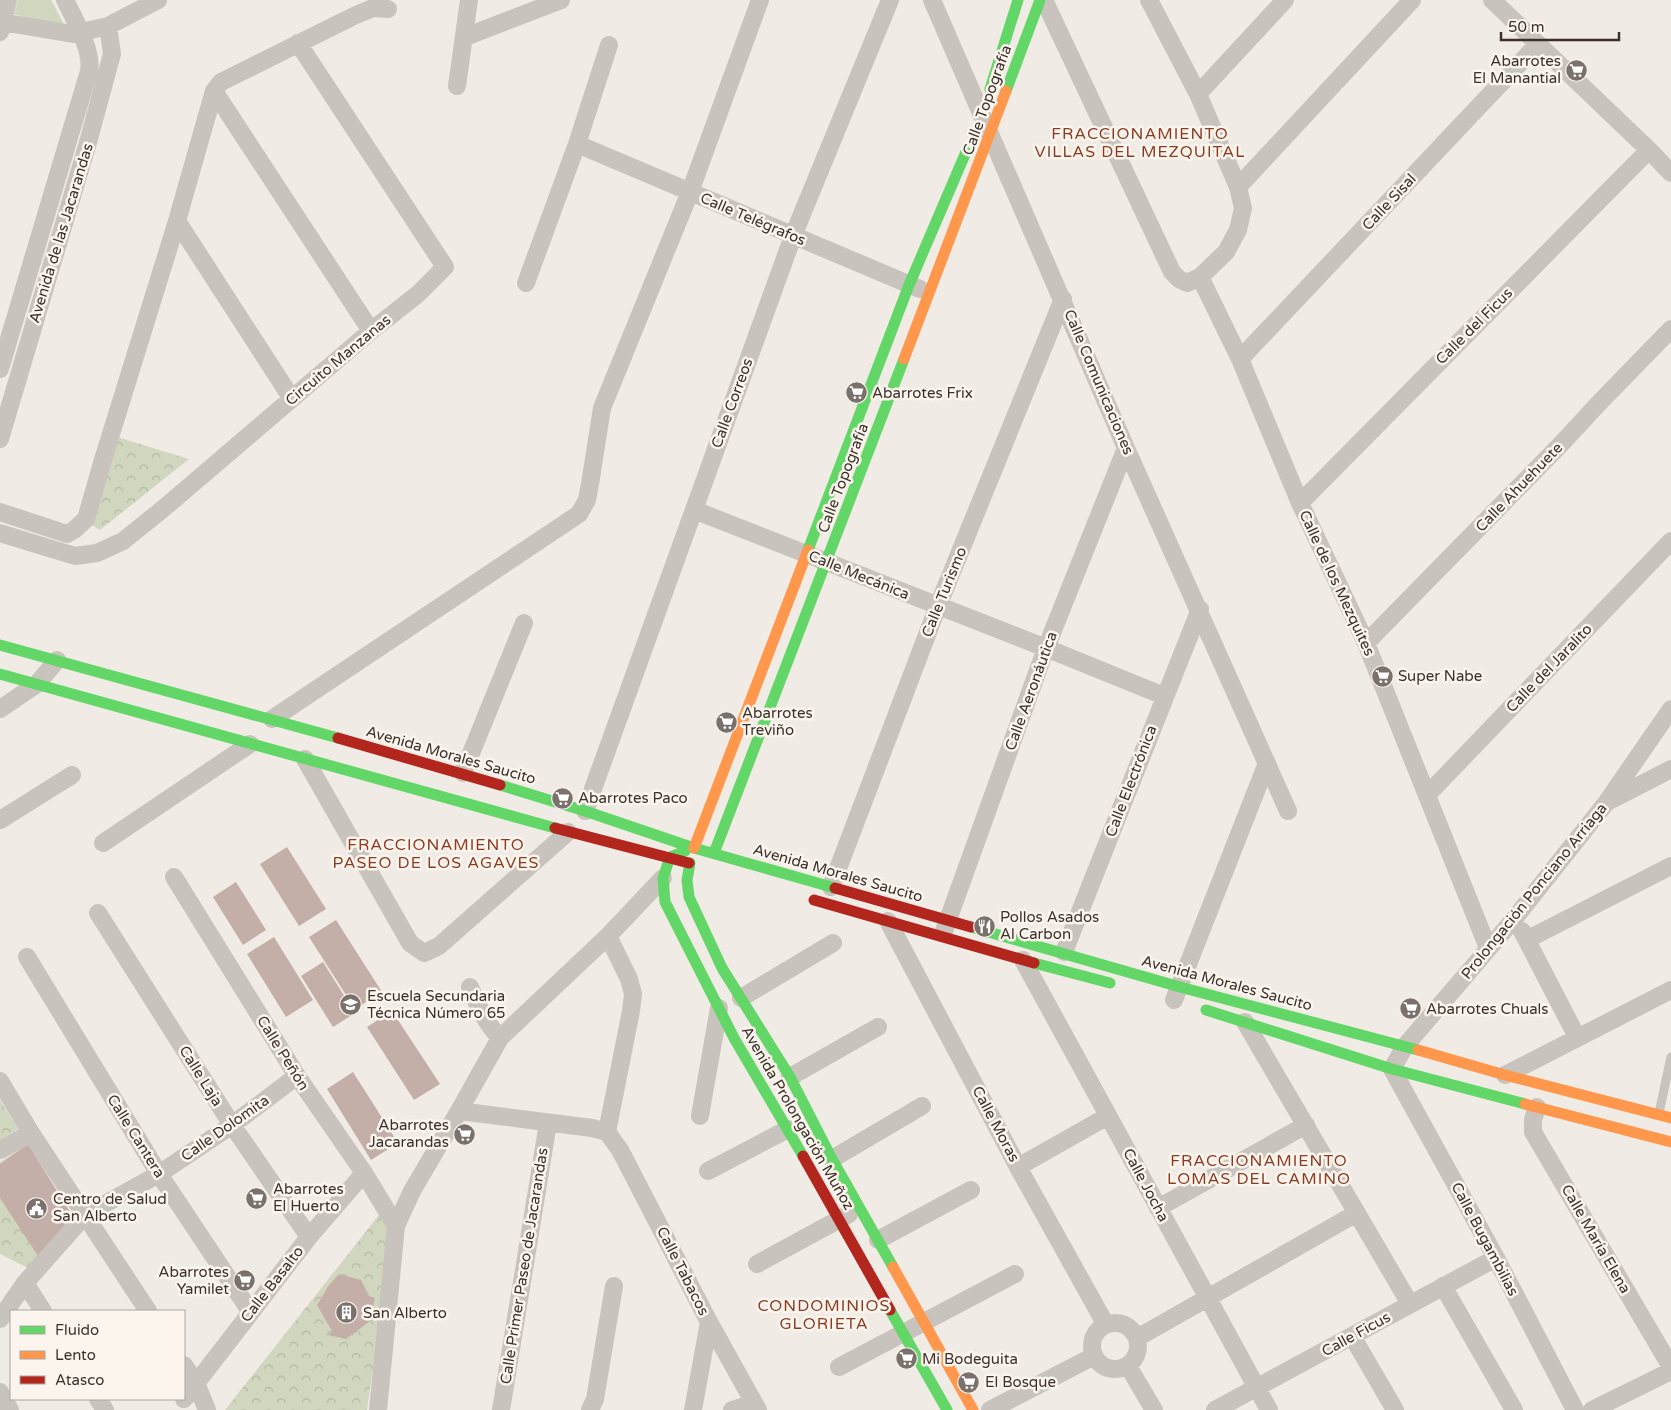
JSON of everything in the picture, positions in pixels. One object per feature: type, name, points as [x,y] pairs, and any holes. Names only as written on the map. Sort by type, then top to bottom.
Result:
[{"type":"main road","name":"Calle Topografía","points":[[982,115],[1018,0]]},
{"type":"main road","name":"Calle Topografía","points":[[694,848],[909,285],[1042,0]]},
{"type":"main road","name":"Calle Topografía","points":[[714,853],[930,292],[979,135]]},
{"type":"main road","name":"Avenida Morales Saucito","points":[[0,645],[463,773],[585,811],[694,848],[831,887],[945,928],[1023,960],[1117,985]]},
{"type":"main road","points":[[0,674],[568,832],[695,865],[714,853]]},
{"type":"main road","points":[[670,857],[694,848]]},
{"type":"main road","name":"Avenida Prolongación Muñoz","points":[[670,857],[663,878],[665,902],[719,1008],[747,1033],[790,1078],[832,1159],[973,1410]]},
{"type":"main road","name":"Avenida Prolongación Muñoz","points":[[695,865],[687,880],[689,897],[722,968],[741,998],[747,1033],[788,1129],[946,1410]]},
{"type":"main road","name":"Avenida Morales Saucito","points":[[803,896],[888,922],[945,928],[1064,952],[1178,999],[1245,1022],[1392,1069],[1537,1107],[1655,1126],[1671,1118]]},
{"type":"main road","name":"Avenida Morales Saucito","points":[[1178,999],[1405,1046],[1505,1075],[1655,1126],[1671,1142]]},
{"type":"street","points":[[8,0],[1,27],[73,34],[108,26],[158,0]]},
{"type":"street","name":"Avenida de las Jacarandas","points":[[0,369],[91,62],[65,0]]},
{"type":"street","points":[[457,86],[469,0]]},
{"type":"street","points":[[465,37],[561,0]]},
{"type":"street","points":[[272,719],[579,514],[586,500],[590,484],[602,408],[690,192],[760,0]]},
{"type":"street","name":"Calle Correos","points":[[585,811],[793,236],[890,0]]},
{"type":"street","name":"Calle Comunicaciones","points":[[932,0],[982,115],[979,135],[1063,299],[1126,448],[1200,609],[1288,811]]},
{"type":"street","points":[[1042,0],[1172,272],[1179,279],[1187,283],[1200,277],[1226,252],[1238,230],[1243,208],[1238,187],[1198,94],[1149,0]]},
{"type":"street","points":[[1198,94],[1285,0]]},
{"type":"street","points":[[1238,187],[1412,0]]},
{"type":"street","points":[[1492,0],[1671,174]]},
{"type":"street","points":[[0,512],[67,534],[86,519],[177,221],[214,91],[221,82],[356,15],[373,8],[388,9]]},
{"type":"street","name":"Avenida de las Jacarandas","points":[[0,439],[87,146],[112,54],[108,26]]},
{"type":"street","name":"Circuito Manzanas","points":[[0,533],[75,556],[97,553],[123,541],[371,331],[418,294],[446,267],[298,43]]},
{"type":"street","name":"Calle Sisal","points":[[1240,359],[1538,44]]},
{"type":"street","points":[[526,283],[577,144],[609,45]]},
{"type":"street","points":[[214,91],[371,331]]},
{"type":"street","name":"Calle Telégrafos","points":[[577,144],[909,285],[930,292]]},
{"type":"street","name":"Calle del Ficus","points":[[1300,503],[1648,150]]},
{"type":"street","points":[[51,201],[69,206]]},
{"type":"street","points":[[177,221],[292,398]]},
{"type":"street","name":"Calle de los Mezquites","points":[[1200,277],[1240,359],[1300,503],[1366,643],[1488,948]]},
{"type":"street","name":"Calle Turismo","points":[[831,887],[938,606],[1063,299]]},
{"type":"street","name":"Calle Ahuehuete","points":[[1366,643],[1671,329]]},
{"type":"street","points":[[6,348],[26,352]]},
{"type":"street","name":"Calle Aeronáutica","points":[[945,928],[1046,648],[1126,448]]},
{"type":"street","name":"Calle Mecánica","points":[[694,510],[1164,696]]},
{"type":"street","name":"Calle del Jaralito","points":[[1427,795],[1671,541]]},
{"type":"street","name":"Calle Electrónica","points":[[1064,952],[1200,609]]},
{"type":"street","points":[[463,773],[524,623]]},
{"type":"street","points":[[0,710],[36,684],[57,660]]},
{"type":"street","name":"Prolongación Ponciano Arriaga","points":[[1392,1069],[1405,1046],[1514,919],[1606,803],[1671,709]]},
{"type":"street","points":[[103,843],[250,744]]},
{"type":"street","points":[[305,759],[410,944],[424,953],[439,946],[568,832]]},
{"type":"street","points":[[1178,999],[1267,763]]},
{"type":"street","points":[[1606,803],[1671,769]]},
{"type":"street","points":[[0,820],[72,775]]},
{"type":"street","points":[[1528,939],[1671,866]]},
{"type":"street","name":"Calle Peñón","points":[[174,877],[297,1076],[364,1173],[396,1226]]},
{"type":"street","points":[[378,1410],[396,1226],[412,1191],[500,1038],[608,936],[663,878]]},
{"type":"street","name":"Calle Laja","points":[[98,913],[232,1125],[309,1237]]},
{"type":"street","points":[[1514,919],[1528,939],[1577,1037]]},
{"type":"street","name":"Calle Moras","points":[[888,922],[1018,1167],[1106,1325]]},
{"type":"street","points":[[459,1112],[592,1128],[607,1132],[633,994],[629,979],[608,936]]},
{"type":"street","points":[[741,998],[833,943]]},
{"type":"street","name":"Calle Cantera","points":[[27,957],[159,1174],[250,1311]]},
{"type":"street","name":"Calle Jocha","points":[[1023,960],[1269,1410]]},
{"type":"street","points":[[470,987],[489,1027],[500,1038]]},
{"type":"street","points":[[1505,1075],[1671,990]]},
{"type":"street","points":[[700,1116],[719,1008]]},
{"type":"street","points":[[1245,1022],[1410,1304]]},
{"type":"street","points":[[790,1078],[878,1027]]},
{"type":"street","name":"Calle Bugambilias","points":[[1392,1069],[1496,1258],[1575,1410]]},
{"type":"street","name":"Calle Dolomita","points":[[0,1319],[25,1284],[85,1215],[159,1174],[232,1125],[297,1076]]},
{"type":"street","points":[[0,1081],[31,1133],[147,1310]]},
{"type":"street","points":[[832,1159],[922,1106]]},
{"type":"street","name":"Calle María Elena","points":[[1537,1107],[1533,1120],[1533,1132],[1671,1369]]},
{"type":"street","points":[[1018,1167],[1108,1116]]},
{"type":"street","name":"Calle Primer Paseo de Jacarandas","points":[[501,1410],[548,1123]]},
{"type":"street","points":[[1158,1208],[1306,1126]]},
{"type":"street","points":[[708,1171],[788,1129]]},
{"type":"street","name":"Calle Tabacos","points":[[607,1132],[620,1150],[709,1322],[756,1407]]},
{"type":"street","points":[[0,1150],[31,1133]]},
{"type":"street","name":"Calle Basalto","points":[[185,1398],[250,1311],[309,1237],[364,1173]]},
{"type":"street","points":[[878,1240],[971,1190]]},
{"type":"street","points":[[757,1264],[860,1208]]},
{"type":"street","points":[[1137,1338],[1357,1213]]},
{"type":"street","name":"Calle Ficus","points":[[1215,1410],[1496,1258]]},
{"type":"street","points":[[839,1367],[1015,1274]]},
{"type":"street","points":[[25,1284],[42,1310]]},
{"type":"street","points":[[590,1410],[595,1400],[614,1286]]},
{"type":"street","points":[[1443,1286],[1514,1410]]},
{"type":"street","points":[[693,1410],[709,1322]]},
{"type":"street","points":[[1114,1323],[1127,1327],[1137,1338],[1137,1354],[1128,1366],[1113,1370],[1098,1362],[1094,1356],[1092,1341],[1100,1328],[1106,1325],[1114,1323]]},
{"type":"street","points":[[1352,1336],[1395,1410]]},
{"type":"street","points":[[990,1410],[1094,1356]]},
{"type":"street","points":[[185,1366],[196,1383],[207,1410]]},
{"type":"street","points":[[1128,1366],[1154,1410]]},
{"type":"street","points":[[1592,1410],[1671,1369]]},
{"type":"street","points":[[0,1392],[10,1410]]},
{"type":"street","name":"Calle Basalto","points":[[175,1410],[183,1400]]},
{"type":"street","points":[[732,1410],[756,1407]]},
{"type":"lane","points":[[1655,1126],[1671,1058]]},
{"type":"green space","points":[[18,0],[51,0],[66,28],[14,14]]},
{"type":"green space","points":[[117,437],[189,459],[100,530],[90,524]]},
{"type":"green space","points":[[0,1100],[18,1129],[0,1140]]},
{"type":"green space","name":"Centro de Salud San Alberto","points":[[28,1144],[73,1217],[28,1268],[0,1254],[0,1162]]},
{"type":"green space","points":[[379,1215],[393,1230],[367,1410],[225,1410]]},
{"type":"building","points":[[287,847],[326,909],[299,926],[260,864]]},
{"type":"building","points":[[236,882],[266,930],[243,945],[213,897]]},
{"type":"building","points":[[336,920],[382,992],[355,1009],[309,937]]},
{"type":"building","points":[[274,937],[313,1000],[286,1017],[247,954]]},
{"type":"building","points":[[323,962],[355,1013],[333,1027],[301,976]]},
{"type":"building","points":[[392,1011],[440,1084],[414,1100],[367,1027]]},
{"type":"building","points":[[353,1072],[398,1143],[371,1160],[327,1089]]},
{"type":"building","name":"Centro de Salud San Alberto","points":[[28,1144],[73,1217],[38,1256],[0,1198],[0,1164]]},
{"type":"building","name":"San Alberto","points":[[339,1274],[361,1280],[369,1296],[375,1298],[370,1321],[346,1339],[328,1335],[332,1331],[317,1305],[329,1285]]},
{"type":"traffic: fast","points":[[990,89],[1018,0]]},
{"type":"traffic: fast","points":[[1006,91],[1040,0]]},
{"type":"traffic: fast","points":[[808,550],[909,285],[966,152]]},
{"type":"traffic: fast","points":[[714,853],[904,359]]},
{"type":"traffic: fast","points":[[0,645],[338,738]]},
{"type":"traffic: fast","points":[[0,674],[555,828]]},
{"type":"traffic: fast","points":[[500,785],[585,811],[694,848],[835,888]]},
{"type":"traffic: fast","points":[[685,851],[670,857],[663,878],[665,902],[734,1038],[803,1156]]},
{"type":"traffic: fast","points":[[690,863],[687,880],[689,897],[722,968],[790,1077],[832,1159],[893,1267]]},
{"type":"traffic: fast","points":[[971,927],[1180,987],[1418,1050]]},
{"type":"traffic: fast","points":[[1034,963],[1110,983]]},
{"type":"traffic: fast","points":[[1206,1010],[1392,1069],[1525,1104]]},
{"type":"traffic: fast","points":[[890,1310],[947,1410]]},
{"type":"traffic: slow","points":[[904,359],[1006,91]]},
{"type":"traffic: slow","points":[[694,848],[808,550]]},
{"type":"traffic: slow","points":[[1418,1050],[1505,1075],[1671,1118]]},
{"type":"traffic: slow","points":[[1525,1104],[1671,1142]]},
{"type":"traffic: slow","points":[[893,1267],[973,1410]]},
{"type":"traffic: jam","points":[[338,738],[500,785]]},
{"type":"traffic: jam","points":[[555,828],[689,863]]},
{"type":"traffic: jam","points":[[835,888],[971,927]]},
{"type":"traffic: jam","points":[[814,900],[1034,963]]},
{"type":"traffic: jam","points":[[803,1156],[890,1310]]},
{"type":"place","name":"Abarrotes El Manantial","points":[[1577,70]]},
{"type":"place","name":"Abarrotes Frix","points":[[856,393]]},
{"type":"place","name":"Super Nabe","points":[[1382,676]]},
{"type":"place","name":"Abarrotes Treviño","points":[[726,722]]},
{"type":"place","name":"Abarrotes Paco","points":[[562,798]]},
{"type":"place","name":"Pollos Asados Al Carbon","points":[[984,926]]},
{"type":"place","name":"Escuela Secundaria Técnica Número 65","points":[[351,1005]]},
{"type":"place","name":"Abarrotes Chuals","points":[[1410,1009]]},
{"type":"place","name":"Abarrotes Jacarandas","points":[[465,1134]]},
{"type":"place","name":"Abarrotes El Huerto","points":[[257,1198]]},
{"type":"place","name":"Centro de Salud San Alberto","points":[[37,1208]]},
{"type":"place","name":"Abarrotes Yamilet","points":[[245,1281]]},
{"type":"place","name":"San Alberto","points":[[347,1313]]},
{"type":"place","name":"Mi Bodeguita","points":[[906,1359]]},
{"type":"place","name":"El Bosque","points":[[969,1382]]},
{"type":"district","name":"FRACCIONAMIENTO VILLAS DEL MEZQUITAL","points":[[1140,142]]},
{"type":"district","name":"FRACCIONAMIENTO PASEO DE LOS AGAVES","points":[[436,853]]},
{"type":"district","name":"FRACCIONAMIENTO LOMAS DEL CAMINO","points":[[1259,1169]]},
{"type":"district","name":"CONDOMINIOS GLORIETA","points":[[824,1314]]}]
